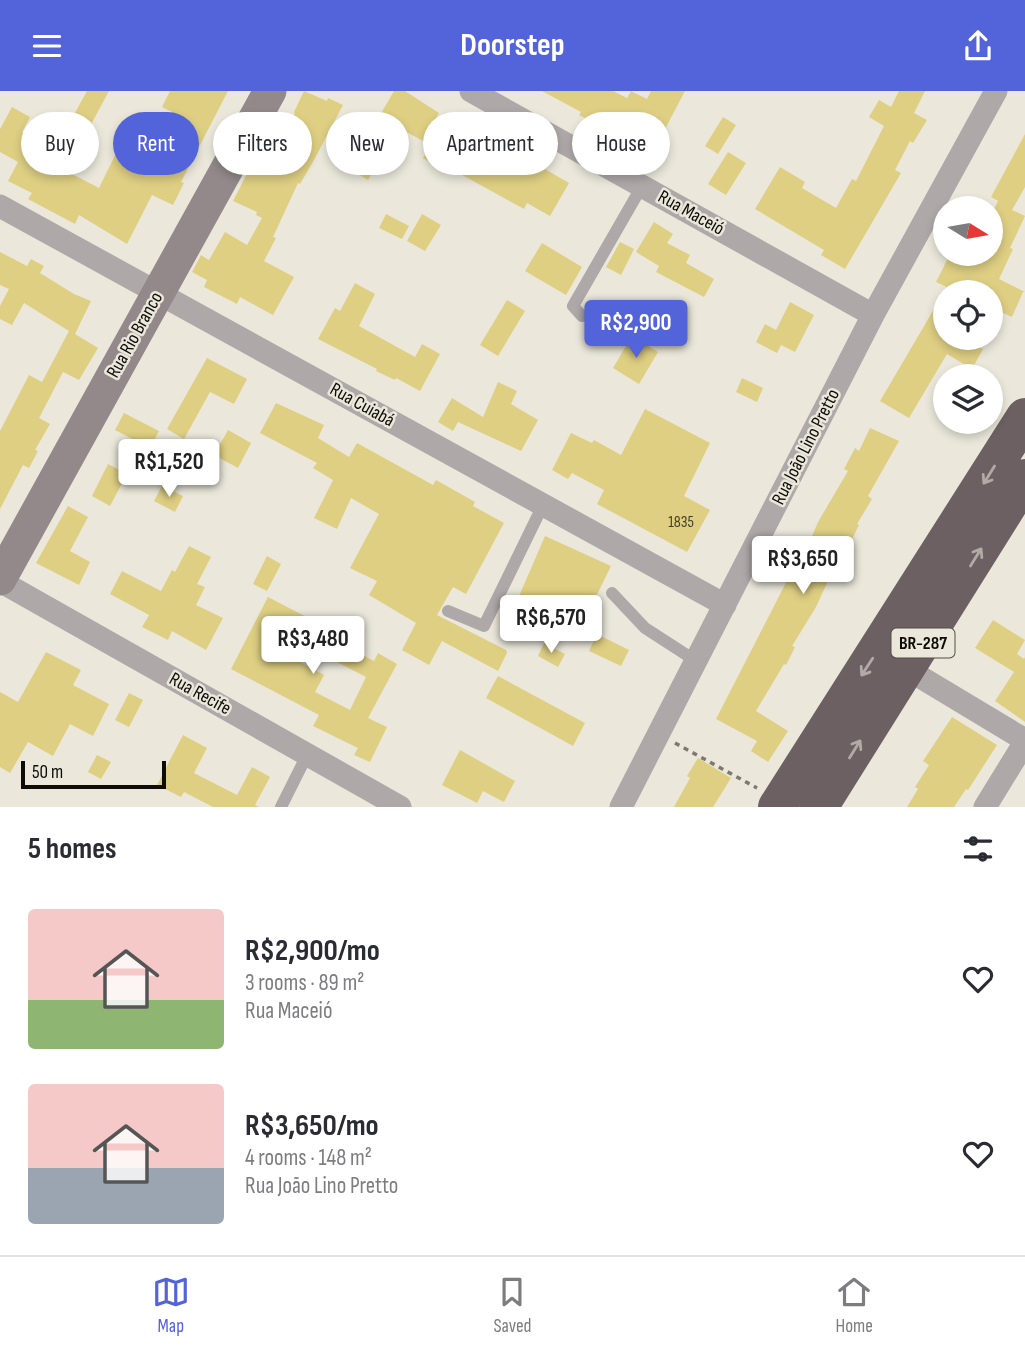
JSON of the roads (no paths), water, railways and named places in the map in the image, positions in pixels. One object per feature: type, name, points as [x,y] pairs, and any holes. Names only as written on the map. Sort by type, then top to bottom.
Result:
[{"type":"highway","name":"BR-287","points":[[779,804],[1025,417]]},
{"type":"highway","name":"BR-287","points":[[819,807],[1025,478]]},
{"type":"street","name":"Rua Rio Branco","points":[[0,580],[270,91]]},
{"type":"street","name":"Rua Maceió","points":[[471,91],[873,315]]},
{"type":"street","name":"Rua João Lino Pretto","points":[[621,807],[873,315],[996,91]]},
{"type":"street","name":"Rua Cuiabá","points":[[0,206],[725,605]]},
{"type":"street","name":"Rua Recife","points":[[0,580],[400,807]]},
{"type":"street","points":[[907,669],[1025,741],[985,807]]},
{"type":"lane","points":[[582,316],[573,306],[642,186]]},
{"type":"lane","points":[[448,611],[484,626],[543,505]]},
{"type":"lane","points":[[612,593],[645,628],[696,661]]},
{"type":"lane","points":[[281,807],[307,755]]}]
